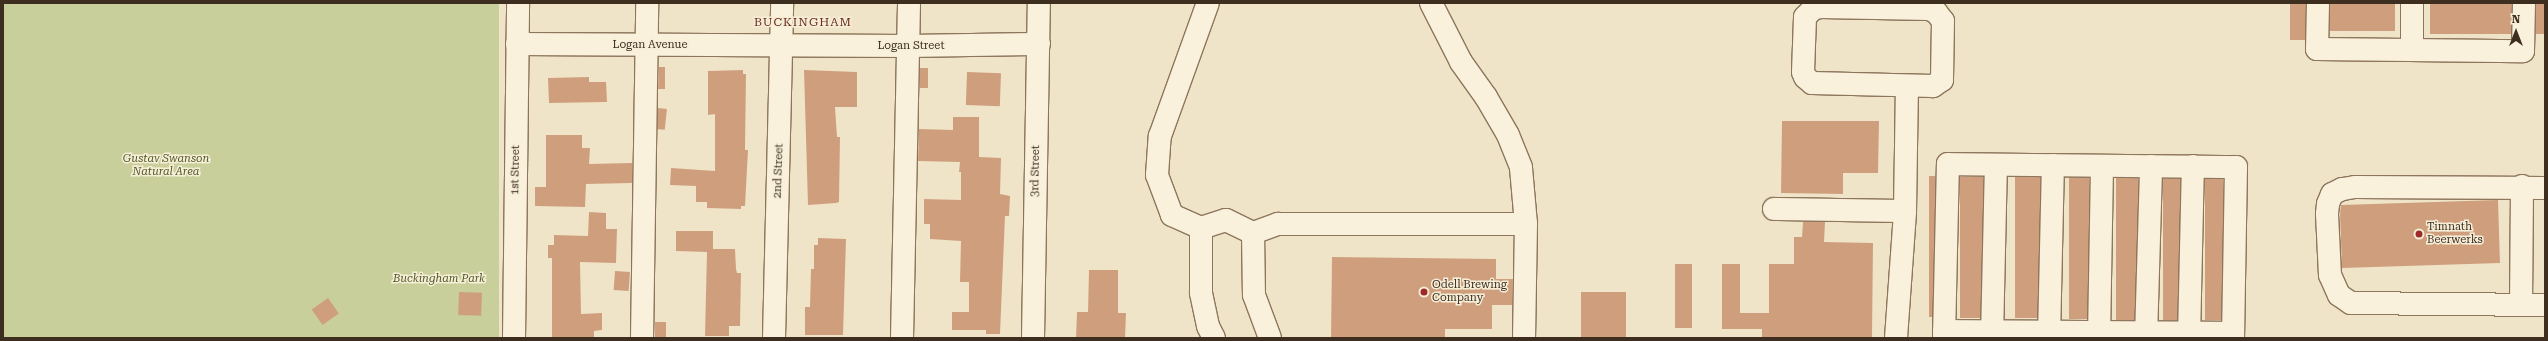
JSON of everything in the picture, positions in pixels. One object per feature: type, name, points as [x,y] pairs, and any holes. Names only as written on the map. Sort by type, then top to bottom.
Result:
[{"type":"street","name":"1st Street","points":[[514,338],[518,3]]},
{"type":"street","points":[[642,338],[646,3]]},
{"type":"street","name":"2nd Street","points":[[774,338],[782,3]]},
{"type":"street","points":[[902,338],[909,3]]},
{"type":"street","name":"3rd Street","points":[[1033,338],[1039,3]]},
{"type":"street","points":[[1208,3],[1160,136],[1157,175],[1172,215],[1201,228],[1226,220],[1253,233],[1278,224],[1526,224]]},
{"type":"street","points":[[1431,3],[1461,62],[1486,97],[1508,134],[1521,168],[1526,224],[1524,338]]},
{"type":"street","points":[[2318,3],[2317,49],[2524,51],[2524,3]]},
{"type":"street","points":[[2412,3],[2412,50]]},
{"type":"street","points":[[1821,7],[1929,9],[1936,12],[1943,22],[1942,80],[1933,86],[1907,86],[1812,83],[1803,72],[1805,17],[1814,8],[1821,7]]},
{"type":"street","name":"Logan Avenue","points":[[517,44],[782,46]]},
{"type":"street","name":"Logan Street","points":[[782,46],[1039,44]]},
{"type":"street","points":[[1896,338],[1906,211],[1907,86]]},
{"type":"street","points":[[1948,164],[1996,165],[2236,167],[2233,336],[1944,335],[1948,164]]},
{"type":"street","points":[[1992,335],[1996,165]]},
{"type":"street","points":[[2049,335],[2053,165]]},
{"type":"street","points":[[2099,335],[2102,166]]},
{"type":"street","points":[[2146,335],[2151,166]]},
{"type":"street","points":[[2189,335],[2193,166]]},
{"type":"street","points":[[2545,188],[2522,186],[2355,187],[2342,189],[2332,194],[2328,204],[2327,214],[2330,275],[2334,286],[2345,301],[2351,304],[2545,305]]},
{"type":"street","points":[[2521,305],[2522,186]]},
{"type":"street","points":[[1774,209],[1906,211]]},
{"type":"street","points":[[1201,228],[1201,293],[1208,326],[1214,338]]},
{"type":"street","points":[[1253,233],[1254,295],[1270,338]]},
{"type":"green space","name":"Gustav Swanson Natural Area","points":[[3,3],[499,3],[499,338],[3,338]]},
{"type":"building","points":[[2290,3],[2306,3],[2306,40],[2290,40]]},
{"type":"building","points":[[2330,3],[2395,3],[2395,31],[2330,31]]},
{"type":"building","points":[[2430,3],[2512,3],[2512,34],[2430,34]]},
{"type":"building","points":[[2536,3],[2545,3],[2545,34],[2536,34]]},
{"type":"building","points":[[659,67],[665,67],[665,89],[658,89]]},
{"type":"building","points":[[920,68],[928,68],[928,88],[920,88]]},
{"type":"building","points":[[743,70],[743,74],[746,74],[745,150],[748,150],[745,206],[741,206],[741,209],[707,208],[707,202],[696,202],[696,186],[670,185],[671,168],[715,171],[715,114],[708,115],[708,71]]},
{"type":"building","points":[[804,70],[857,72],[857,107],[835,107],[837,137],[840,137],[839,202],[836,203],[808,205]]},
{"type":"building","points":[[967,72],[1001,73],[1000,106],[966,105]]},
{"type":"building","points":[[589,77],[589,82],[606,82],[607,102],[549,103],[548,78]]},
{"type":"building","points":[[658,108],[667,109],[665,130],[656,129]]},
{"type":"building","points":[[953,117],[979,117],[979,157],[1001,158],[1000,194],[1010,196],[1009,216],[1005,216],[1000,334],[986,334],[986,330],[952,330],[952,312],[969,312],[969,282],[960,282],[961,241],[930,239],[930,224],[924,224],[924,199],[961,200],[961,172],[959,172],[960,162],[918,161],[919,129],[953,130]]},
{"type":"building","points":[[1782,121],[1879,121],[1878,173],[1843,173],[1843,194],[1781,193]]},
{"type":"building","points":[[546,135],[582,135],[582,148],[590,148],[589,164],[632,163],[632,183],[586,184],[585,207],[535,206],[535,187],[546,187]]},
{"type":"building","points":[[1929,176],[1935,176],[1935,317],[1929,317]]},
{"type":"building","points":[[1960,177],[1983,177],[1983,318],[1960,318]]},
{"type":"building","points":[[2015,177],[2040,177],[2040,318],[2015,318]]},
{"type":"building","points":[[2069,178],[2089,178],[2089,319],[2069,319]]},
{"type":"building","points":[[2116,178],[2138,178],[2138,320],[2116,320]]},
{"type":"building","points":[[2163,179],[2180,179],[2180,320],[2163,320]]},
{"type":"building","points":[[2205,179],[2223,179],[2223,320],[2205,320]]},
{"type":"building","name":"Timnath Beerwerks","points":[[2498,200],[2500,263],[2342,268],[2341,205]]},
{"type":"building","points":[[589,212],[606,213],[606,229],[617,229],[616,263],[580,262],[581,314],[602,313],[602,330],[594,331],[594,338],[552,338],[552,258],[548,258],[548,245],[554,245],[554,235],[588,236]]},
{"type":"building","points":[[1803,222],[1825,222],[1824,242],[1873,243],[1872,338],[1762,338],[1762,329],[1722,329],[1722,264],[1740,264],[1740,313],[1769,313],[1769,264],[1794,264],[1794,237],[1802,237]]},
{"type":"building","points":[[676,231],[713,231],[713,249],[735,249],[737,273],[741,273],[740,326],[729,326],[729,336],[705,336],[707,252],[676,251]]},
{"type":"building","points":[[818,238],[846,239],[843,335],[805,335],[805,307],[810,307],[811,269],[814,269],[814,245],[818,245]]},
{"type":"building","name":"Odell Brewing Company","points":[[1332,257],[1496,259],[1496,279],[1513,279],[1512,305],[1492,305],[1492,329],[1445,329],[1445,338],[1331,338]]},
{"type":"building","points":[[1675,264],[1692,264],[1692,328],[1675,328]]},
{"type":"building","points":[[1089,270],[1118,270],[1118,313],[1126,313],[1125,338],[1076,338],[1077,312],[1088,312]]},
{"type":"building","points":[[615,271],[630,272],[629,291],[614,290]]},
{"type":"building","points":[[459,292],[482,293],[481,316],[458,315]]},
{"type":"building","points":[[1581,292],[1626,292],[1626,338],[1581,338]]},
{"type":"building","points":[[328,298],[339,314],[323,325],[312,309]]},
{"type":"building","points":[[655,322],[666,322],[666,338],[655,338]]},
{"type":"place","name":"Timnath Beerwerks","points":[[2419,234]]},
{"type":"place","name":"Odell Brewing Company","points":[[1424,292]]},
{"type":"district","name":"BUCKINGHAM","points":[[803,23]]},
{"type":"park label","name":"Buckingham Park","points":[[439,279]]}]
